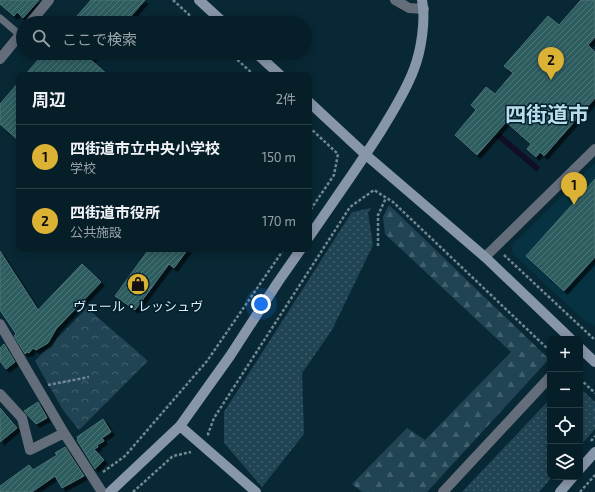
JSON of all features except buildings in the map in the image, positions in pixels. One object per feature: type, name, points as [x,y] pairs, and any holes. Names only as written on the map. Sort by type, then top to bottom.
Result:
[{"type":"street","points":[[36,16],[49,0]]},
{"type":"street","points":[[199,0],[216,16]]},
{"type":"street","points":[[312,233],[366,155],[400,101],[414,68],[420,44],[423,4],[409,8],[395,0]]},
{"type":"street","points":[[0,59],[16,40]]},
{"type":"street","points":[[264,60],[277,72]]},
{"type":"street","points":[[312,105],[366,155],[485,257],[568,336]]},
{"type":"street","points":[[485,257],[595,149]]},
{"type":"street","points":[[110,492],[180,426],[230,356],[299,252]]},
{"type":"street","points":[[0,324],[38,386],[64,433],[102,492]]},
{"type":"street","points":[[583,351],[595,362]]},
{"type":"street","points":[[443,492],[547,380]]},
{"type":"street","points":[[0,394],[22,418],[30,450],[64,433]]},
{"type":"street","points":[[180,426],[256,492]]},
{"type":"street","points":[[583,466],[595,452]]},
{"type":"street","points":[[560,492],[570,480]]},
{"type":"lane","points":[[0,18],[16,29]]},
{"type":"path","points":[[173,0],[190,16]]},
{"type":"path","points":[[238,60],[251,72]]},
{"type":"path","points":[[312,130],[338,154],[334,175],[312,208]]},
{"type":"path","points":[[214,440],[208,434],[214,418],[350,207],[374,190],[392,202],[547,348]]},
{"type":"path","points":[[378,246],[378,215],[386,198]]},
{"type":"path","points":[[495,247],[595,340]]},
{"type":"path","points":[[93,479],[125,456],[207,361],[282,252]]},
{"type":"path","points":[[38,386],[89,377]]},
{"type":"path","points":[[583,382],[595,394]]},
{"type":"path","points":[[133,492],[173,456],[191,452]]},
{"type":"path","points":[[580,492],[595,474]]},
{"type":"shaded area","points":[[500,133],[540,167],[537,172],[496,137]]},
{"type":"shaded area","points":[[595,163],[595,326],[585,321],[513,254],[511,246]]},
{"type":"green space","points":[[389,205],[547,357],[547,361],[427,492],[362,492],[352,484],[407,428],[425,440],[511,352],[385,234],[383,217]]},
{"type":"green space","points":[[371,208],[368,213],[373,245],[332,330],[302,373],[304,434],[262,487],[224,443],[224,412],[352,212]]},
{"type":"green space","points":[[87,308],[148,361],[79,430],[63,410],[35,361]]},
{"type":"green space","points":[[583,391],[595,402],[595,429],[583,443]]},
{"type":"green space","points":[[547,402],[547,480],[549,480],[539,492],[462,492]]},
{"type":"place","name":"四街道市役所","points":[[551,80]]},
{"type":"place","name":"四街道市立中央小学校","points":[[574,205]]},
{"type":"place","name":"ヴェール・レッシュヴ","points":[[138,284]]},
{"type":"district","name":"四街道市","points":[[547,115]]}]
